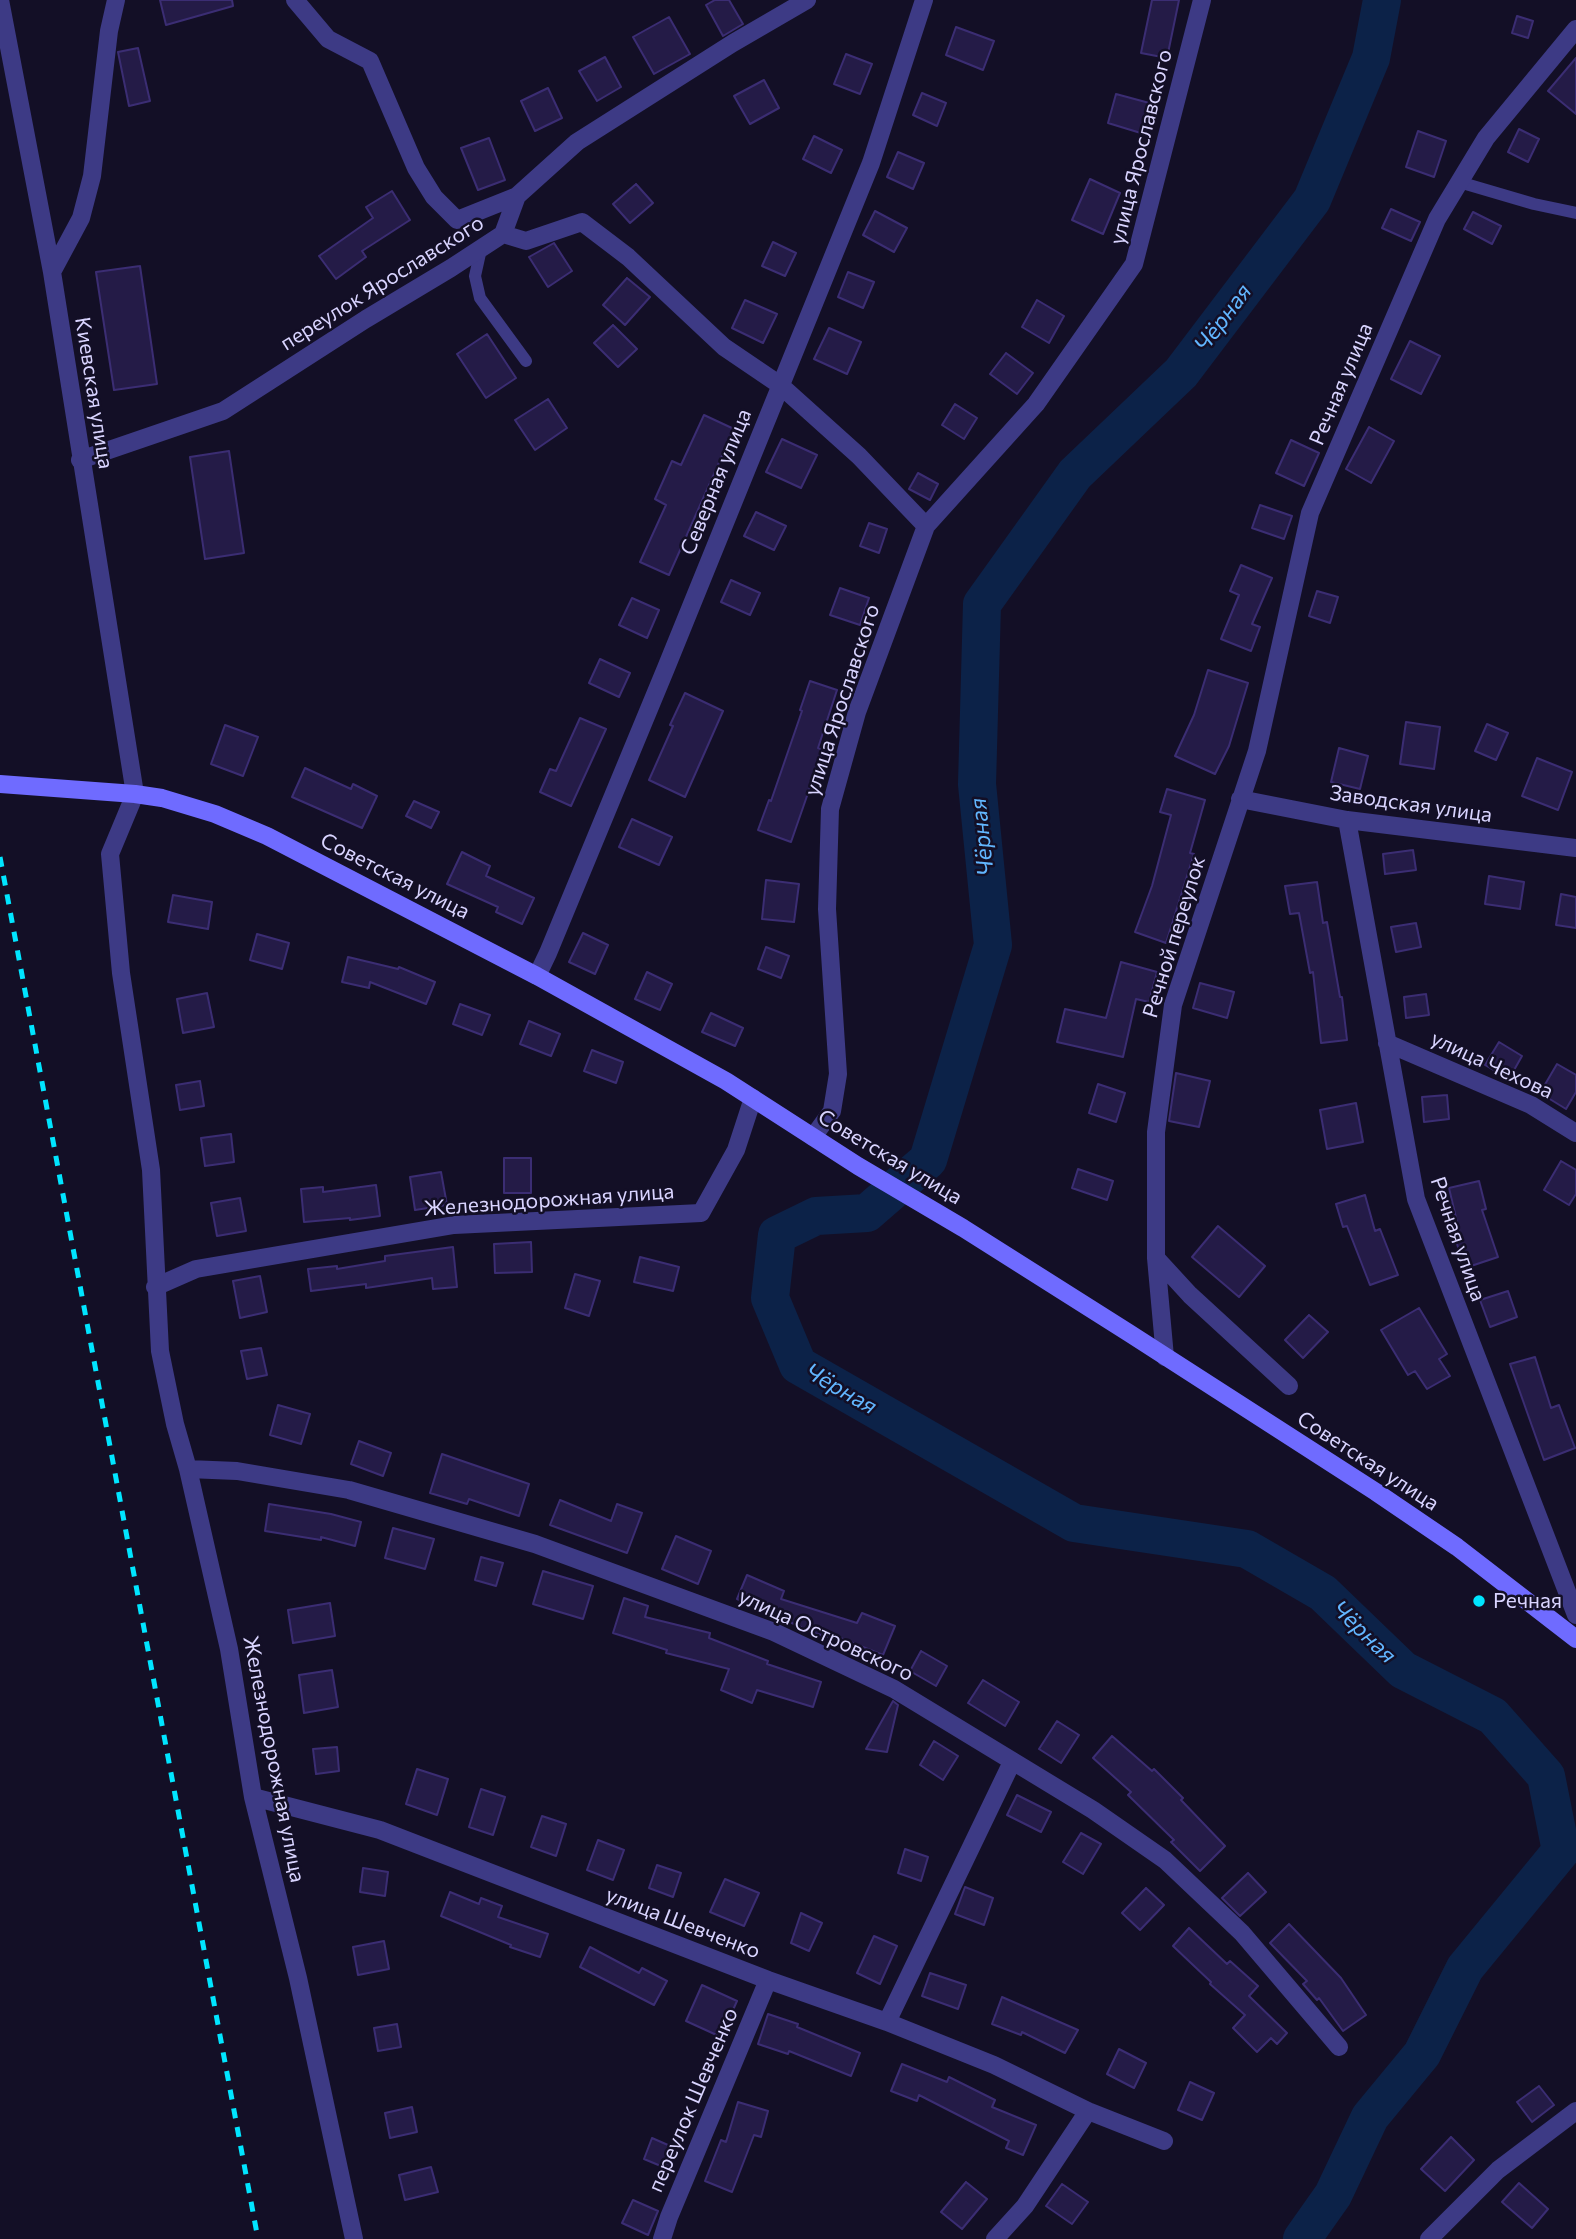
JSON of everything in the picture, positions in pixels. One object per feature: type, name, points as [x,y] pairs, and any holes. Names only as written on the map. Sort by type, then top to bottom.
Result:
[{"type":"main road","name":"Советская улица","points":[[0,783],[135,794],[162,798],[215,814],[267,836],[537,976],[753,1098],[858,1166],[963,1228],[1377,1492],[1457,1546],[1576,1639]]},
{"type":"street","name":"Киевская улица","points":[[1,0],[52,272],[135,794]]},
{"type":"street","points":[[52,272],[81,219],[92,176],[109,31],[116,0]]},
{"type":"street","points":[[295,0],[328,39],[370,61],[416,168],[434,197],[457,220],[517,196]]},
{"type":"street","name":"переулок Ярославского","points":[[80,460],[223,411],[481,249],[503,234],[517,196],[577,142],[733,43],[807,0]]},
{"type":"street","name":"Северная улица","points":[[537,976],[872,163],[924,0]]},
{"type":"street","name":"улица Ярославского","points":[[813,1137],[832,1111],[838,1074],[827,909],[830,809],[857,712],[926,526],[1036,404],[1134,264],[1202,0]]},
{"type":"street","name":"Речная улица","points":[[1240,799],[1257,751],[1310,513],[1437,219],[1486,138],[1576,29]]},
{"type":"street","points":[[503,234],[526,241],[582,222],[628,257],[724,347],[780,386],[859,456],[926,526]]},
{"type":"street","name":"Железнодорожная улица","points":[[135,794],[110,854],[121,973],[151,1171],[160,1351],[229,1649],[254,1797],[298,1978],[354,2239]]},
{"type":"street","name":"Заводская улица","points":[[1240,799],[1347,820],[1575,845]]},
{"type":"street","name":"Речной переулок","points":[[1165,1357],[1156,1258],[1156,1132],[1173,1005],[1240,799]]},
{"type":"street","name":"Речная улица","points":[[1347,820],[1416,1199],[1576,1615]]},
{"type":"street","name":"улица Чехова","points":[[1387,1043],[1531,1105],[1576,1133]]},
{"type":"street","name":"Железнодорожная улица","points":[[155,1287],[196,1269],[454,1225],[701,1213],[736,1150],[753,1098]]},
{"type":"street","points":[[1156,1258],[1190,1295],[1289,1385]]},
{"type":"street","name":"улица Островского","points":[[188,1469],[237,1471],[349,1490],[535,1544],[774,1632],[894,1689],[1093,1810],[1165,1860],[1242,1933],[1339,2046]]},
{"type":"street","points":[[887,2022],[1013,1762]]},
{"type":"street","name":"улица Шевченко","points":[[254,1797],[380,1830],[768,1980],[887,2022],[994,2065],[1088,2111],[1164,2141]]},
{"type":"street","name":"переулок Шевченко","points":[[662,2239],[768,1980]]},
{"type":"street","points":[[1429,2239],[1498,2170],[1576,2110]]},
{"type":"street","points":[[995,2239],[1025,2206],[1088,2111]]},
{"type":"lane","points":[[1459,182],[1576,213]]},
{"type":"lane","points":[[481,249],[475,276],[480,298],[526,361]]},
{"type":"building","points":[[160,0],[232,0],[233,6],[166,25]]},
{"type":"building","points":[[715,0],[729,0],[743,24],[723,36],[706,5]]},
{"type":"building","points":[[1152,0],[1179,0],[1167,58],[1141,53]]},
{"type":"building","points":[[1517,16],[1533,21],[1528,38],[1512,33]]},
{"type":"building","points":[[669,17],[690,54],[654,74],[633,37]]},
{"type":"building","points":[[956,27],[994,41],[983,70],[946,55]]},
{"type":"building","points":[[138,48],[150,101],[129,106],[118,52]]},
{"type":"building","points":[[846,54],[872,64],[860,94],[834,84]]},
{"type":"building","points":[[605,57],[621,87],[597,101],[579,71]]},
{"type":"building","points":[[1576,58],[1576,114],[1548,91]]},
{"type":"building","points":[[764,80],[779,108],[750,124],[734,96]]},
{"type":"building","points":[[548,88],[562,118],[535,131],[521,101]]},
{"type":"building","points":[[922,93],[946,103],[937,126],[913,115]]},
{"type":"building","points":[[1116,94],[1153,104],[1144,134],[1108,123]]},
{"type":"building","points":[[1519,129],[1539,139],[1528,162],[1508,152]]},
{"type":"building","points":[[1418,131],[1446,141],[1434,177],[1406,167]]},
{"type":"building","points":[[814,136],[842,150],[831,173],[803,159]]},
{"type":"building","points":[[489,138],[505,180],[478,190],[461,148]]},
{"type":"building","points":[[898,152],[924,163],[913,189],[887,177]]},
{"type":"building","points":[[1090,179],[1120,193],[1103,234],[1072,220]]},
{"type":"building","points":[[636,184],[653,203],[630,223],[613,204]]},
{"type":"building","points":[[392,191],[410,220],[362,251],[366,257],[336,279],[319,256],[373,218],[366,207]]},
{"type":"building","points":[[1391,209],[1420,222],[1411,241],[1382,228]]},
{"type":"building","points":[[875,211],[907,228],[894,252],[863,235]]},
{"type":"building","points":[[1473,212],[1501,226],[1492,244],[1464,229]]},
{"type":"building","points":[[773,242],[796,253],[785,276],[762,266]]},
{"type":"building","points":[[554,243],[572,271],[548,287],[529,257]]},
{"type":"building","points":[[140,266],[157,384],[114,390],[96,272]]},
{"type":"building","points":[[848,272],[874,282],[863,308],[838,297]]},
{"type":"building","points":[[627,278],[650,297],[625,325],[603,305]]},
{"type":"building","points":[[745,300],[777,314],[763,343],[732,328]]},
{"type":"building","points":[[1037,300],[1064,316],[1049,343],[1022,327]]},
{"type":"building","points":[[613,325],[637,349],[618,367],[594,343]]},
{"type":"building","points":[[829,328],[861,342],[847,374],[814,359]]},
{"type":"building","points":[[487,334],[516,378],[486,398],[457,354]]},
{"type":"building","points":[[1410,341],[1440,356],[1421,394],[1391,379]]},
{"type":"building","points":[[1006,353],[1033,373],[1017,394],[990,374]]},
{"type":"building","points":[[548,399],[567,428],[535,450],[515,420]]},
{"type":"building","points":[[955,404],[977,418],[964,439],[942,425]]},
{"type":"building","points":[[704,415],[734,429],[669,575],[640,562],[666,505],[655,499],[672,461],[681,465]]},
{"type":"building","points":[[1369,427],[1394,441],[1371,483],[1346,469]]},
{"type":"building","points":[[782,439],[817,455],[801,488],[766,472]]},
{"type":"building","points":[[1291,440],[1319,453],[1304,486],[1276,473]]},
{"type":"building","points":[[229,451],[244,553],[205,559],[190,457]]},
{"type":"building","points":[[918,473],[938,484],[930,500],[909,489]]},
{"type":"building","points":[[1260,505],[1292,516],[1284,539],[1252,528]]},
{"type":"building","points":[[756,512],[786,526],[774,550],[744,536]]},
{"type":"building","points":[[869,523],[887,529],[879,553],[860,546]]},
{"type":"building","points":[[1241,565],[1272,578],[1252,624],[1260,627],[1251,651],[1221,639],[1239,595],[1230,591]]},
{"type":"building","points":[[731,580],[760,593],[750,615],[721,602]]},
{"type":"building","points":[[840,588],[869,598],[860,625],[830,615]]},
{"type":"building","points":[[1317,591],[1338,597],[1330,623],[1309,616]]},
{"type":"building","points":[[632,598],[659,610],[647,638],[619,625]]},
{"type":"building","points":[[600,659],[630,673],[619,697],[589,683]]},
{"type":"building","points":[[1208,670],[1248,683],[1229,746],[1215,774],[1175,756],[1194,715]]},
{"type":"building","points":[[810,681],[837,690],[818,748],[823,750],[791,842],[758,830],[769,800],[771,801]]},
{"type":"building","points":[[685,693],[723,711],[685,797],[649,780]]},
{"type":"building","points":[[580,718],[606,729],[571,806],[540,792],[550,769],[556,771]]},
{"type":"building","points":[[1406,722],[1440,727],[1434,769],[1400,764]]},
{"type":"building","points":[[1487,724],[1508,733],[1496,760],[1475,751]]},
{"type":"building","points":[[225,725],[258,737],[243,776],[211,764]]},
{"type":"building","points":[[1339,748],[1368,756],[1360,789],[1331,782]]},
{"type":"building","points":[[1537,758],[1572,772],[1558,810],[1522,796]]},
{"type":"building","points":[[305,768],[351,789],[353,784],[377,796],[362,828],[292,797]]},
{"type":"building","points":[[1167,789],[1205,800],[1190,853],[1194,854],[1166,943],[1135,932],[1152,886],[1171,815],[1160,812]]},
{"type":"building","points":[[414,801],[439,812],[431,828],[406,816]]},
{"type":"building","points":[[632,819],[672,837],[659,865],[619,847]]},
{"type":"building","points":[[1413,850],[1416,870],[1385,874],[1383,854]]},
{"type":"building","points":[[462,852],[490,866],[486,876],[534,898],[522,924],[496,912],[498,907],[447,884]]},
{"type":"building","points":[[1489,876],[1524,882],[1520,909],[1485,904]]},
{"type":"building","points":[[766,880],[799,884],[794,922],[762,919]]},
{"type":"building","points":[[1317,882],[1323,923],[1327,922],[1342,997],[1347,1040],[1321,1043],[1313,972],[1310,973],[1299,913],[1290,914],[1285,886]]},
{"type":"building","points":[[1561,894],[1576,897],[1576,928],[1556,925]]},
{"type":"building","points":[[173,895],[212,902],[208,929],[168,922]]},
{"type":"building","points":[[1416,923],[1421,947],[1396,952],[1391,927]]},
{"type":"building","points":[[583,933],[608,945],[595,974],[569,962]]},
{"type":"building","points":[[257,934],[289,943],[282,969],[250,960]]},
{"type":"building","points":[[766,947],[789,956],[781,978],[758,969]]},
{"type":"building","points":[[348,957],[398,969],[399,967],[435,982],[426,1004],[370,982],[369,988],[342,982]]},
{"type":"building","points":[[1121,962],[1157,972],[1149,1002],[1136,999],[1123,1057],[1057,1042],[1065,1009],[1106,1018]]},
{"type":"building","points":[[647,972],[672,984],[660,1010],[635,999]]},
{"type":"building","points":[[1200,983],[1234,992],[1227,1018],[1193,1008]]},
{"type":"building","points":[[207,993],[214,1027],[183,1033],[177,999]]},
{"type":"building","points":[[1426,994],[1429,1015],[1406,1018],[1404,997]]},
{"type":"building","points":[[460,1004],[490,1015],[482,1035],[453,1024]]},
{"type":"building","points":[[711,1013],[743,1028],[735,1046],[702,1032]]},
{"type":"building","points":[[529,1021],[560,1034],[551,1056],[520,1044]]},
{"type":"building","points":[[1499,1042],[1522,1056],[1509,1079],[1485,1065]]},
{"type":"building","points":[[592,1050],[623,1062],[616,1083],[584,1071]]},
{"type":"building","points":[[1557,1064],[1576,1075],[1576,1092],[1566,1109],[1540,1093]]},
{"type":"building","points":[[1176,1073],[1210,1081],[1199,1127],[1169,1121]]},
{"type":"building","points":[[200,1081],[204,1106],[180,1110],[176,1085]]},
{"type":"building","points":[[1098,1084],[1125,1093],[1116,1122],[1089,1113]]},
{"type":"building","points":[[1447,1095],[1449,1119],[1424,1122],[1422,1097]]},
{"type":"building","points":[[1356,1103],[1363,1142],[1327,1149],[1320,1110]]},
{"type":"building","points":[[231,1134],[234,1162],[205,1166],[201,1138]]},
{"type":"building","points":[[504,1158],[531,1158],[531,1193],[504,1193]]},
{"type":"building","points":[[1561,1161],[1576,1170],[1576,1194],[1569,1205],[1544,1190]]},
{"type":"building","points":[[1078,1169],[1113,1181],[1107,1200],[1072,1188]]},
{"type":"building","points":[[441,1172],[447,1205],[415,1210],[410,1177]]},
{"type":"building","points":[[1479,1181],[1486,1209],[1482,1210],[1498,1257],[1465,1268],[1456,1241],[1461,1239],[1449,1188]]},
{"type":"building","points":[[376,1185],[380,1216],[304,1222],[301,1189],[323,1187],[323,1192]]},
{"type":"building","points":[[1365,1195],[1375,1231],[1380,1229],[1398,1275],[1370,1285],[1347,1226],[1343,1227],[1336,1204]]},
{"type":"building","points":[[240,1198],[246,1231],[217,1236],[211,1203]]},
{"type":"building","points":[[1218,1226],[1265,1266],[1239,1297],[1192,1257]]},
{"type":"building","points":[[531,1242],[532,1272],[495,1273],[494,1244]]},
{"type":"building","points":[[453,1247],[457,1287],[433,1289],[432,1278],[366,1288],[366,1284],[311,1291],[308,1269],[337,1266],[337,1269],[385,1261],[385,1256]]},
{"type":"building","points":[[640,1257],[679,1267],[673,1291],[634,1282]]},
{"type":"building","points":[[575,1274],[600,1281],[589,1316],[565,1308]]},
{"type":"building","points":[[260,1276],[267,1312],[240,1318],[233,1281]]},
{"type":"building","points":[[1508,1291],[1517,1317],[1490,1327],[1480,1300]]},
{"type":"building","points":[[1419,1308],[1447,1354],[1439,1359],[1450,1376],[1427,1389],[1415,1371],[1408,1375],[1381,1330]]},
{"type":"building","points":[[1309,1315],[1328,1332],[1303,1358],[1285,1340]]},
{"type":"building","points":[[261,1348],[267,1375],[247,1379],[241,1351]]},
{"type":"building","points":[[1535,1357],[1551,1408],[1559,1405],[1575,1448],[1544,1460],[1510,1364]]},
{"type":"building","points":[[278,1405],[310,1414],[301,1444],[270,1435]]},
{"type":"building","points":[[359,1441],[391,1453],[383,1476],[351,1464]]},
{"type":"building","points":[[442,1454],[529,1484],[519,1516],[469,1499],[467,1504],[430,1493]]},
{"type":"building","points":[[560,1500],[611,1521],[617,1504],[642,1513],[627,1553],[550,1525]]},
{"type":"building","points":[[269,1504],[361,1522],[355,1546],[321,1537],[321,1540],[265,1531]]},
{"type":"building","points":[[393,1528],[434,1539],[425,1569],[385,1558]]},
{"type":"building","points":[[676,1536],[711,1551],[698,1584],[662,1569]]},
{"type":"building","points":[[481,1557],[503,1563],[496,1586],[475,1580]]},
{"type":"building","points":[[543,1571],[593,1586],[583,1619],[533,1604]]},
{"type":"building","points":[[747,1575],[784,1591],[781,1599],[857,1623],[862,1613],[895,1626],[883,1655],[828,1633],[827,1637],[801,1629],[737,1599]]},
{"type":"building","points":[[624,1598],[648,1606],[645,1617],[710,1633],[709,1638],[768,1661],[767,1664],[821,1682],[813,1707],[757,1690],[752,1703],[721,1690],[729,1669],[666,1653],[667,1650],[613,1633]]},
{"type":"building","points":[[330,1603],[335,1636],[293,1643],[288,1610]]},
{"type":"building","points":[[921,1651],[947,1666],[936,1686],[910,1671]]},
{"type":"building","points":[[332,1670],[338,1707],[304,1713],[299,1675]]},
{"type":"building","points":[[983,1680],[1019,1702],[1005,1726],[968,1703]]},
{"type":"building","points":[[893,1701],[898,1705],[887,1752],[866,1749]]},
{"type":"building","points":[[1057,1721],[1079,1735],[1061,1763],[1039,1749]]},
{"type":"building","points":[[1112,1736],[1152,1771],[1154,1769],[1225,1846],[1200,1871],[1171,1842],[1174,1840],[1128,1795],[1131,1792],[1093,1758]]},
{"type":"building","points":[[934,1741],[958,1756],[943,1780],[920,1765]]},
{"type":"building","points":[[337,1747],[339,1771],[316,1774],[313,1749]]},
{"type":"building","points":[[417,1769],[448,1779],[437,1815],[406,1804]]},
{"type":"building","points":[[481,1789],[505,1797],[493,1835],[469,1827]]},
{"type":"building","points":[[1017,1795],[1051,1812],[1041,1832],[1007,1815]]},
{"type":"building","points":[[542,1816],[566,1824],[556,1856],[531,1847]]},
{"type":"building","points":[[1081,1833],[1101,1844],[1083,1874],[1063,1862]]},
{"type":"building","points":[[598,1840],[624,1850],[613,1880],[587,1870]]},
{"type":"building","points":[[905,1849],[928,1857],[921,1881],[898,1873]]},
{"type":"building","points":[[657,1865],[681,1873],[673,1897],[649,1888]]},
{"type":"building","points":[[363,1868],[388,1872],[385,1896],[360,1892]]},
{"type":"building","points":[[1248,1873],[1266,1892],[1240,1916],[1222,1898]]},
{"type":"building","points":[[725,1879],[759,1893],[744,1926],[710,1912]]},
{"type":"building","points":[[965,1887],[993,1898],[984,1925],[955,1914]]},
{"type":"building","points":[[1146,1888],[1164,1905],[1140,1930],[1122,1913]]},
{"type":"building","points":[[450,1892],[479,1904],[481,1898],[502,1906],[498,1917],[548,1934],[540,1957],[510,1947],[511,1945],[441,1916]]},
{"type":"building","points":[[801,1913],[822,1923],[809,1951],[791,1943]]},
{"type":"building","points":[[1289,1924],[1341,1978],[1366,2015],[1343,2031],[1319,1998],[1317,2000],[1303,1984],[1307,1981],[1270,1943]]},
{"type":"building","points":[[1189,1928],[1227,1964],[1230,1961],[1258,1986],[1249,1996],[1287,2033],[1277,2044],[1271,2038],[1257,2052],[1233,2028],[1245,2015],[1173,1946]]},
{"type":"building","points":[[874,1936],[897,1946],[880,1984],[857,1973]]},
{"type":"building","points":[[384,1941],[389,1969],[358,1975],[353,1947]]},
{"type":"building","points":[[590,1947],[639,1973],[642,1968],[667,1981],[654,2005],[580,1967]]},
{"type":"building","points":[[930,1973],[966,1985],[958,2009],[922,1996]]},
{"type":"building","points":[[702,1985],[737,2001],[721,2037],[686,2021]]},
{"type":"building","points":[[1002,1997],[1078,2030],[1065,2053],[1022,2032],[1021,2035],[992,2024]]},
{"type":"building","points":[[768,2014],[798,2024],[797,2027],[860,2053],[851,2076],[789,2051],[788,2054],[758,2044]]},
{"type":"building","points":[[397,2024],[401,2047],[378,2051],[374,2028]]},
{"type":"building","points":[[1119,2049],[1146,2063],[1134,2088],[1107,2074]]},
{"type":"building","points":[[902,2064],[947,2082],[949,2077],[995,2100],[992,2107],[1036,2125],[1023,2155],[1006,2148],[1009,2141],[919,2095],[917,2101],[891,2091]]},
{"type":"building","points":[[1190,2082],[1214,2093],[1202,2120],[1178,2110]]},
{"type":"building","points":[[1539,2086],[1554,2105],[1532,2122],[1517,2102]]},
{"type":"building","points":[[738,2102],[768,2111],[761,2137],[754,2135],[732,2192],[705,2181],[721,2140],[726,2142]]},
{"type":"building","points":[[412,2107],[417,2132],[390,2138],[385,2113]]},
{"type":"building","points":[[1451,2137],[1474,2160],[1445,2191],[1421,2169]]},
{"type":"building","points":[[652,2138],[677,2149],[668,2169],[644,2159]]},
{"type":"building","points":[[431,2167],[438,2192],[405,2200],[399,2175]]},
{"type":"building","points":[[966,2182],[987,2199],[962,2229],[941,2212]]},
{"type":"building","points":[[1519,2183],[1548,2209],[1532,2228],[1502,2202]]},
{"type":"building","points":[[1062,2184],[1088,2202],[1072,2224],[1046,2206]]},
{"type":"building","points":[[633,2200],[658,2211],[648,2235],[622,2223]]},
{"type":"waterway","name":"Чёрная","points":[[1302,2239],[1333,2195],[1370,2117],[1422,2054],[1465,1968],[1561,1851],[1546,1776],[1493,1716],[1403,1670],[1323,1593],[1247,1549],[1074,1523],[798,1365],[770,1298],[777,1235],[816,1216],[867,1213],[928,1160],[993,945],[977,784],[982,604],[1075,474],[1181,373],[1312,200],[1371,58],[1382,0]]},
{"type":"railway","points":[[0,857],[258,2239]]},
{"type":"place","name":"Речная","points":[[1479,1601]]}]
